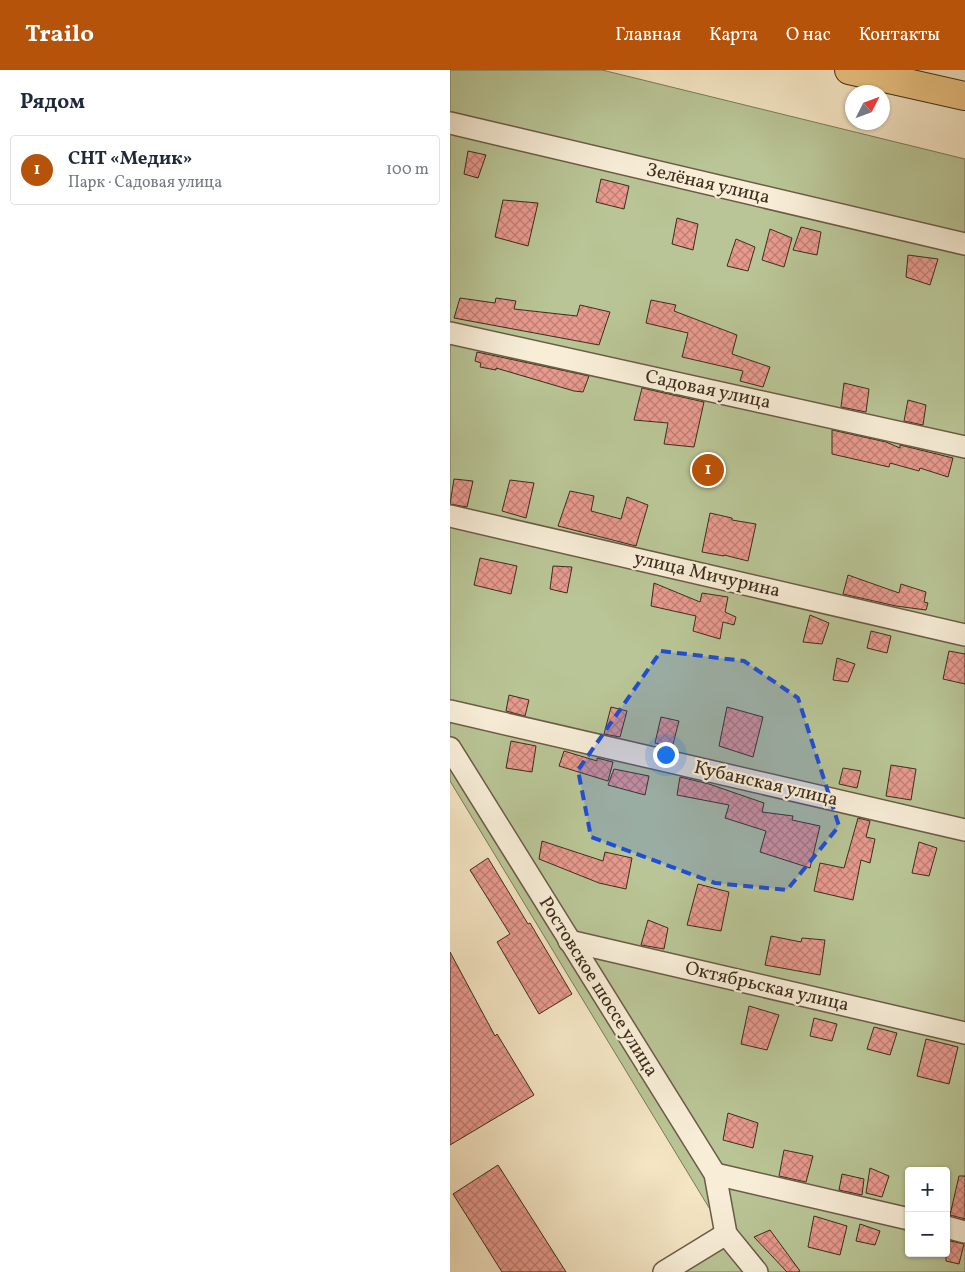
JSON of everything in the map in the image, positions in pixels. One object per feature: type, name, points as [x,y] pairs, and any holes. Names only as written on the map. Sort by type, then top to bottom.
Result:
[{"type":"highway","points":[[849,70],[965,96]]},
{"type":"street","name":"Зелёная улица","points":[[450,123],[965,244]]},
{"type":"street","name":"Садовая улица","points":[[450,333],[965,447]]},
{"type":"street","name":"улица Мичурина","points":[[450,516],[965,635]]},
{"type":"street","name":"Кубанская улица","points":[[450,710],[965,830]]},
{"type":"street","name":"Ростовское шоссе улица","points":[[450,748],[715,1174],[726,1234]]},
{"type":"street","name":"Октябрьская улица","points":[[569,941],[965,1033]]},
{"type":"street","points":[[715,1174],[905,1217]]},
{"type":"street","points":[[950,1228],[965,1232]]},
{"type":"street","points":[[664,1272],[726,1234],[757,1272]]},
{"type":"highlighted area","points":[[661,651],[744,661],[798,698],[839,826],[787,890],[715,883],[591,837],[578,770]]},
{"type":"green space","points":[[450,70],[602,70],[965,159],[965,1272],[672,1272],[725,1234],[450,781]]},
{"type":"building","points":[[468,151],[486,155],[478,178],[464,174]]},
{"type":"building","points":[[601,179],[629,186],[624,209],[596,202]]},
{"type":"building","points":[[503,200],[538,203],[528,246],[495,237]]},
{"type":"building","points":[[677,218],[698,224],[693,250],[672,244]]},
{"type":"building","points":[[801,227],[821,232],[817,255],[793,250]]},
{"type":"building","points":[[770,229],[792,238],[784,267],[762,260]]},
{"type":"building","points":[[736,239],[755,247],[748,271],[727,266]]},
{"type":"building","points":[[908,255],[938,259],[930,285],[906,277]]},
{"type":"building","points":[[460,298],[495,303],[496,298],[516,301],[514,309],[577,316],[580,305],[610,312],[599,345],[454,318]]},
{"type":"building","points":[[651,300],[676,305],[674,311],[737,335],[732,354],[770,367],[763,387],[740,381],[743,371],[682,357],[688,333],[646,323]]},
{"type":"building","points":[[477,352],[589,376],[583,392],[574,391],[496,368],[496,370],[480,367],[481,363],[475,361]]},
{"type":"building","points":[[844,383],[869,389],[866,412],[841,407]]},
{"type":"building","points":[[642,388],[704,402],[694,447],[664,444],[668,423],[634,420]]},
{"type":"building","points":[[908,400],[926,405],[923,425],[904,421]]},
{"type":"building","points":[[832,430],[886,442],[900,448],[900,445],[953,458],[948,477],[920,468],[919,471],[890,463],[889,467],[832,454]]},
{"type":"building","points":[[454,479],[473,481],[467,507],[450,504]]},
{"type":"building","points":[[510,480],[534,483],[526,518],[502,511]]},
{"type":"building","points":[[570,491],[594,496],[591,511],[621,519],[627,497],[648,505],[636,546],[558,526]]},
{"type":"building","points":[[710,513],[732,518],[732,520],[756,524],[748,561],[702,552]]},
{"type":"building","points":[[480,558],[517,566],[511,594],[474,585]]},
{"type":"building","points":[[553,566],[572,567],[567,593],[550,589]]},
{"type":"building","points":[[848,575],[899,593],[901,584],[926,592],[924,602],[928,603],[926,610],[896,606],[843,594]]},
{"type":"building","points":[[654,583],[700,602],[702,593],[728,597],[725,612],[736,617],[734,625],[723,622],[720,639],[693,631],[696,616],[651,606]]},
{"type":"building","points":[[810,615],[829,623],[822,644],[803,642]]},
{"type":"building","points":[[871,631],[891,636],[887,653],[867,648]]},
{"type":"building","points":[[949,651],[965,654],[965,684],[943,679]]},
{"type":"building","points":[[837,658],[855,664],[848,682],[833,680]]},
{"type":"building","points":[[509,695],[529,700],[525,716],[506,711]]},
{"type":"building","points":[[611,707],[627,711],[620,737],[604,734]]},
{"type":"building","points":[[727,707],[763,717],[753,757],[719,746]]},
{"type":"building","points":[[661,717],[679,721],[672,748],[655,743]]},
{"type":"building","points":[[511,741],[536,746],[532,772],[506,768]]},
{"type":"building","points":[[564,751],[597,761],[597,758],[613,762],[608,781],[559,766]]},
{"type":"building","points":[[891,765],[916,769],[911,800],[886,796]]},
{"type":"building","points":[[843,768],[861,771],[857,788],[839,784]]},
{"type":"building","points":[[614,769],[649,776],[645,795],[608,785]]},
{"type":"building","points":[[680,777],[709,784],[764,803],[762,812],[793,816],[792,820],[820,826],[810,868],[760,852],[766,831],[725,818],[729,805],[677,795]]},
{"type":"building","points":[[858,818],[870,821],[866,837],[875,839],[870,863],[861,860],[853,900],[814,891],[820,863],[844,868]]},
{"type":"building","points":[[542,841],[603,861],[605,852],[632,858],[626,889],[599,883],[539,859]]},
{"type":"building","points":[[919,842],[937,848],[929,876],[912,873]]},
{"type":"building","points":[[488,858],[528,924],[530,923],[572,994],[539,1014],[497,942],[510,934],[470,870]]},
{"type":"building","points":[[698,884],[729,892],[721,931],[687,925]]},
{"type":"building","points":[[648,920],[668,928],[664,949],[641,945]]},
{"type":"building","points":[[771,936],[801,942],[802,938],[825,940],[820,975],[765,965]]},
{"type":"building","points":[[450,952],[495,1036],[497,1034],[534,1095],[450,1145]]},
{"type":"building","points":[[749,1006],[779,1015],[767,1050],[741,1044]]},
{"type":"building","points":[[814,1018],[837,1024],[832,1041],[810,1036]]},
{"type":"building","points":[[874,1027],[897,1033],[890,1055],[867,1049]]},
{"type":"building","points":[[926,1039],[958,1047],[949,1084],[917,1076]]},
{"type":"building","points":[[728,1113],[758,1123],[753,1148],[723,1140]]},
{"type":"building","points":[[784,1150],[813,1156],[806,1182],[779,1176]]},
{"type":"building","points":[[498,1165],[566,1272],[502,1272],[453,1194]]},
{"type":"building","points":[[870,1168],[889,1176],[882,1197],[866,1193]]},
{"type":"building","points":[[842,1174],[864,1179],[862,1195],[839,1190]]},
{"type":"building","points":[[959,1176],[965,1176],[965,1219],[950,1215]]},
{"type":"building","points":[[814,1216],[847,1226],[840,1255],[808,1247]]},
{"type":"building","points":[[860,1224],[880,1231],[875,1245],[856,1241]]},
{"type":"building","points":[[770,1230],[800,1271],[787,1272],[754,1237]]},
{"type":"building","points":[[950,1241],[964,1244],[959,1264],[946,1261],[946,1257],[950,1257]]},
{"type":"place","name":"СНТ «Медик»","points":[[708,470]]}]
